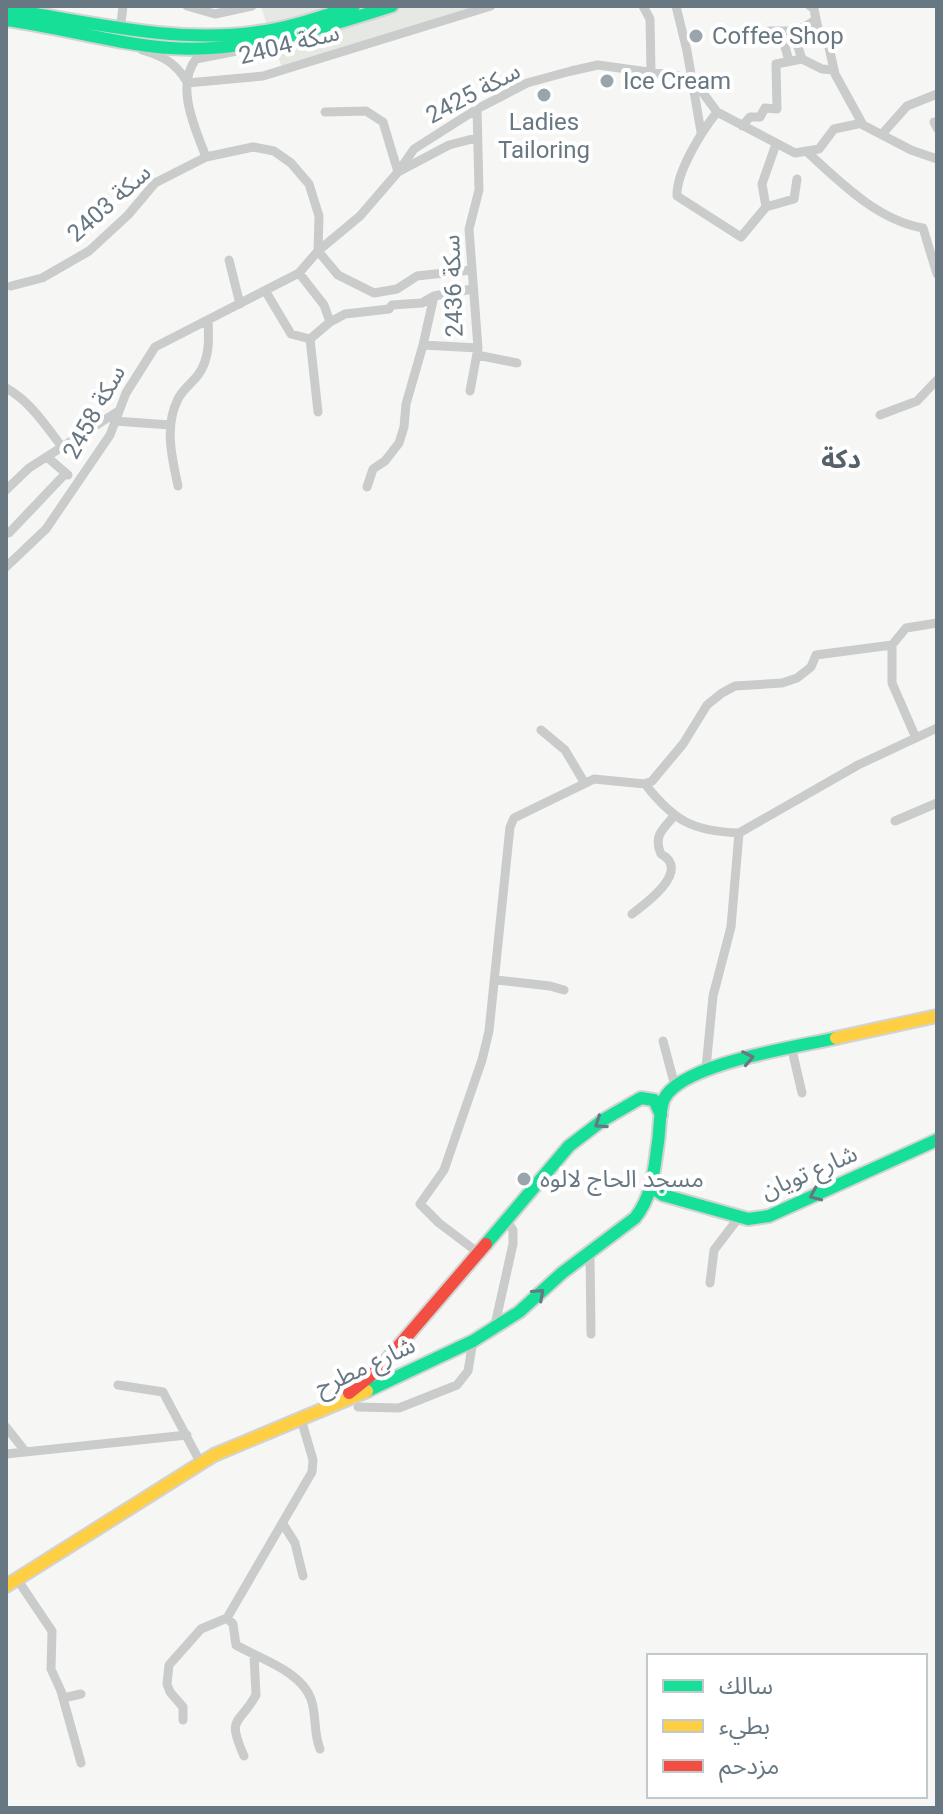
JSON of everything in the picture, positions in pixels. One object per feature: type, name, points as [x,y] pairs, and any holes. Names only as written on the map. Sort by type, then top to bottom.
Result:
[{"type":"main road","points":[[6,9],[169,36],[256,33],[354,6]]},
{"type":"main road","points":[[6,20],[169,48],[257,44],[299,35],[392,6]]},
{"type":"main road","points":[[675,1086],[706,1068],[937,1016]]},
{"type":"main road","name":"شارع مطرح","points":[[10,1581],[214,1455],[301,1419],[351,1405],[412,1369],[473,1341],[519,1312],[562,1273],[635,1218],[644,1207],[651,1187],[664,1100],[675,1086]]},
{"type":"main road","name":"شارع مطرح","points":[[10,1581],[198,1458],[239,1435],[353,1390],[371,1377],[396,1351],[559,1156],[603,1120],[646,1097],[658,1104],[661,1115]]},
{"type":"main road","name":"شارع تويان","points":[[651,1187],[663,1195],[748,1219],[769,1216],[937,1140]]},
{"type":"main road","points":[[396,1351],[402,1365],[412,1369]]},
{"type":"street","points":[[123,6],[121,23],[127,30]]},
{"type":"street","points":[[187,6],[215,14],[252,6]]},
{"type":"street","name":"سكة 2404","points":[[187,83],[263,76],[491,6]]},
{"type":"street","points":[[643,6],[650,19],[651,71]]},
{"type":"street","points":[[676,6],[701,132]]},
{"type":"street","points":[[810,6],[814,9],[820,38],[828,43],[834,70],[862,123],[911,150],[937,159]]},
{"type":"street","points":[[769,31],[801,30],[816,19]]},
{"type":"street","points":[[781,32],[789,61]]},
{"type":"street","points":[[793,32],[802,59]]},
{"type":"street","points":[[86,34],[112,45],[143,50],[167,59],[187,83]]},
{"type":"street","points":[[206,157],[192,116],[187,83],[189,69],[196,59],[244,51],[257,44]]},
{"type":"street","points":[[742,126],[750,117],[760,117],[765,108],[777,109],[776,64],[802,59],[822,69],[834,70]]},
{"type":"street","name":"سكة 2425","points":[[318,251],[360,216],[414,149],[477,109],[527,83],[598,65],[692,78]]},
{"type":"street","points":[[692,78],[717,112],[795,153],[819,149],[834,129],[862,123]]},
{"type":"street","points":[[883,133],[907,106],[937,94]]},
{"type":"street","name":"سكة 2436","points":[[367,487],[373,469],[385,461],[399,443],[406,404],[423,345],[477,351],[469,229],[479,190],[477,109]]},
{"type":"street","points":[[325,112],[366,111],[383,122],[398,172],[449,145],[476,138]]},
{"type":"street","points":[[717,112],[701,132],[677,188],[680,200],[741,237],[766,207],[794,199],[797,179]]},
{"type":"street","points":[[766,207],[762,184],[776,144]]},
{"type":"street","name":"سكة 2403","points":[[11,286],[42,278],[89,251],[128,215],[155,183],[206,157],[253,147],[274,151],[291,163],[309,184],[319,216],[318,251]]},
{"type":"street","points":[[806,151],[854,194],[893,220],[923,228],[937,274]]},
{"type":"street","points":[[844,201],[854,194]]},
{"type":"street","points":[[318,251],[338,275],[374,293],[397,289],[417,276],[471,270]]},
{"type":"street","name":"سكة 2458","points":[[6,567],[46,529],[110,435],[126,393],[155,347],[299,273],[318,251]]},
{"type":"street","points":[[229,260],[240,304]]},
{"type":"street","points":[[299,273],[324,305],[330,322]]},
{"type":"street","points":[[310,339],[345,314],[422,303],[434,296],[472,289]]},
{"type":"street","points":[[266,292],[291,334],[310,339]]},
{"type":"street","points":[[423,345],[434,296]]},
{"type":"street","points":[[178,486],[171,457],[170,425],[178,398],[200,373],[209,347],[208,320]]},
{"type":"street","points":[[310,339],[318,412]]},
{"type":"street","points":[[470,391],[477,351],[517,363]]},
{"type":"street","points":[[880,415],[917,401],[937,380]]},
{"type":"street","points":[[6,388],[29,406],[62,447]]},
{"type":"street","points":[[7,488],[29,468],[116,416],[170,425]]},
{"type":"street","points":[[47,457],[77,483]]},
{"type":"street","points":[[9,533],[66,473]]},
{"type":"street","points":[[916,738],[892,683],[892,645],[906,628],[937,623]]},
{"type":"street","points":[[645,784],[658,776],[707,705],[722,693],[735,686],[782,683],[797,678],[805,674],[813,658],[820,653],[892,645]]},
{"type":"street","points":[[480,1254],[439,1223],[420,1204],[444,1170],[482,1060],[496,980],[510,827],[514,818],[584,782],[603,778],[645,784],[674,816],[709,832],[739,833],[858,765],[937,728]]},
{"type":"street","points":[[541,730],[565,750],[584,782]]},
{"type":"street","points":[[895,821],[937,803]]},
{"type":"street","points":[[632,914],[655,896],[673,872],[673,864],[661,854],[656,841],[674,816]]},
{"type":"street","points":[[706,1068],[713,996],[731,927],[739,833]]},
{"type":"street","points":[[496,980],[564,990]]},
{"type":"street","points":[[663,1041],[675,1086]]},
{"type":"street","points":[[792,1050],[802,1093]]},
{"type":"street","points":[[710,1283],[714,1250],[740,1216]]},
{"type":"street","points":[[494,1329],[513,1244],[513,1230],[505,1219]]},
{"type":"street","points":[[590,1253],[591,1334]]},
{"type":"street","points":[[351,1405],[399,1408],[457,1385],[468,1371],[473,1341]]},
{"type":"street","points":[[118,1385],[163,1392],[198,1458]]},
{"type":"street","points":[[183,1720],[183,1707],[167,1684],[169,1665],[201,1629],[227,1618],[312,1472],[313,1460],[301,1419]]},
{"type":"street","points":[[6,1427],[25,1451]]},
{"type":"street","points":[[6,1454],[187,1435]]},
{"type":"street","points":[[283,1524],[295,1543],[303,1576]]},
{"type":"street","points":[[10,1581],[52,1631],[51,1669],[63,1698],[81,1763]]},
{"type":"street","points":[[227,1618],[233,1624],[236,1645],[302,1684],[311,1700],[315,1736],[320,1749]]},
{"type":"street","points":[[244,1756],[235,1723],[256,1695],[254,1655]]},
{"type":"street","points":[[63,1698],[81,1694]]},
{"type":"shaded area","points":[[261,6],[343,6],[268,29]]},
{"type":"shaded area","points":[[402,6],[483,6],[282,68],[274,45]]},
{"type":"traffic: fast","points":[[6,9],[132,30],[226,35],[270,30],[354,6]]},
{"type":"traffic: fast","points":[[6,20],[128,43],[198,49],[282,38],[392,6]]},
{"type":"traffic: fast","points":[[367,1391],[473,1341],[519,1312],[562,1273],[635,1218],[646,1201],[652,1182],[662,1104],[675,1086],[716,1066],[742,1058],[836,1038]]},
{"type":"traffic: fast","points":[[486,1244],[569,1146],[603,1120],[641,1098],[654,1100],[661,1115]]},
{"type":"traffic: fast","points":[[651,1187],[663,1195],[748,1219],[769,1216],[937,1140]]},
{"type":"traffic: slow","points":[[836,1038],[937,1016]]},
{"type":"traffic: slow","points":[[6,1586],[214,1455],[367,1391]]},
{"type":"traffic: jam","points":[[349,1393],[379,1369],[486,1244]]},
{"type":"place","name":"Coffee Shop","points":[[696,36]]},
{"type":"place","name":"Ice Cream","points":[[607,81]]},
{"type":"place","name":"Ladies Tailoring","points":[[544,95]]},
{"type":"place","name":"مسجد الحاج لالوه","points":[[524,1179]]},
{"type":"district","name":"دكة","points":[[841,459]]}]
